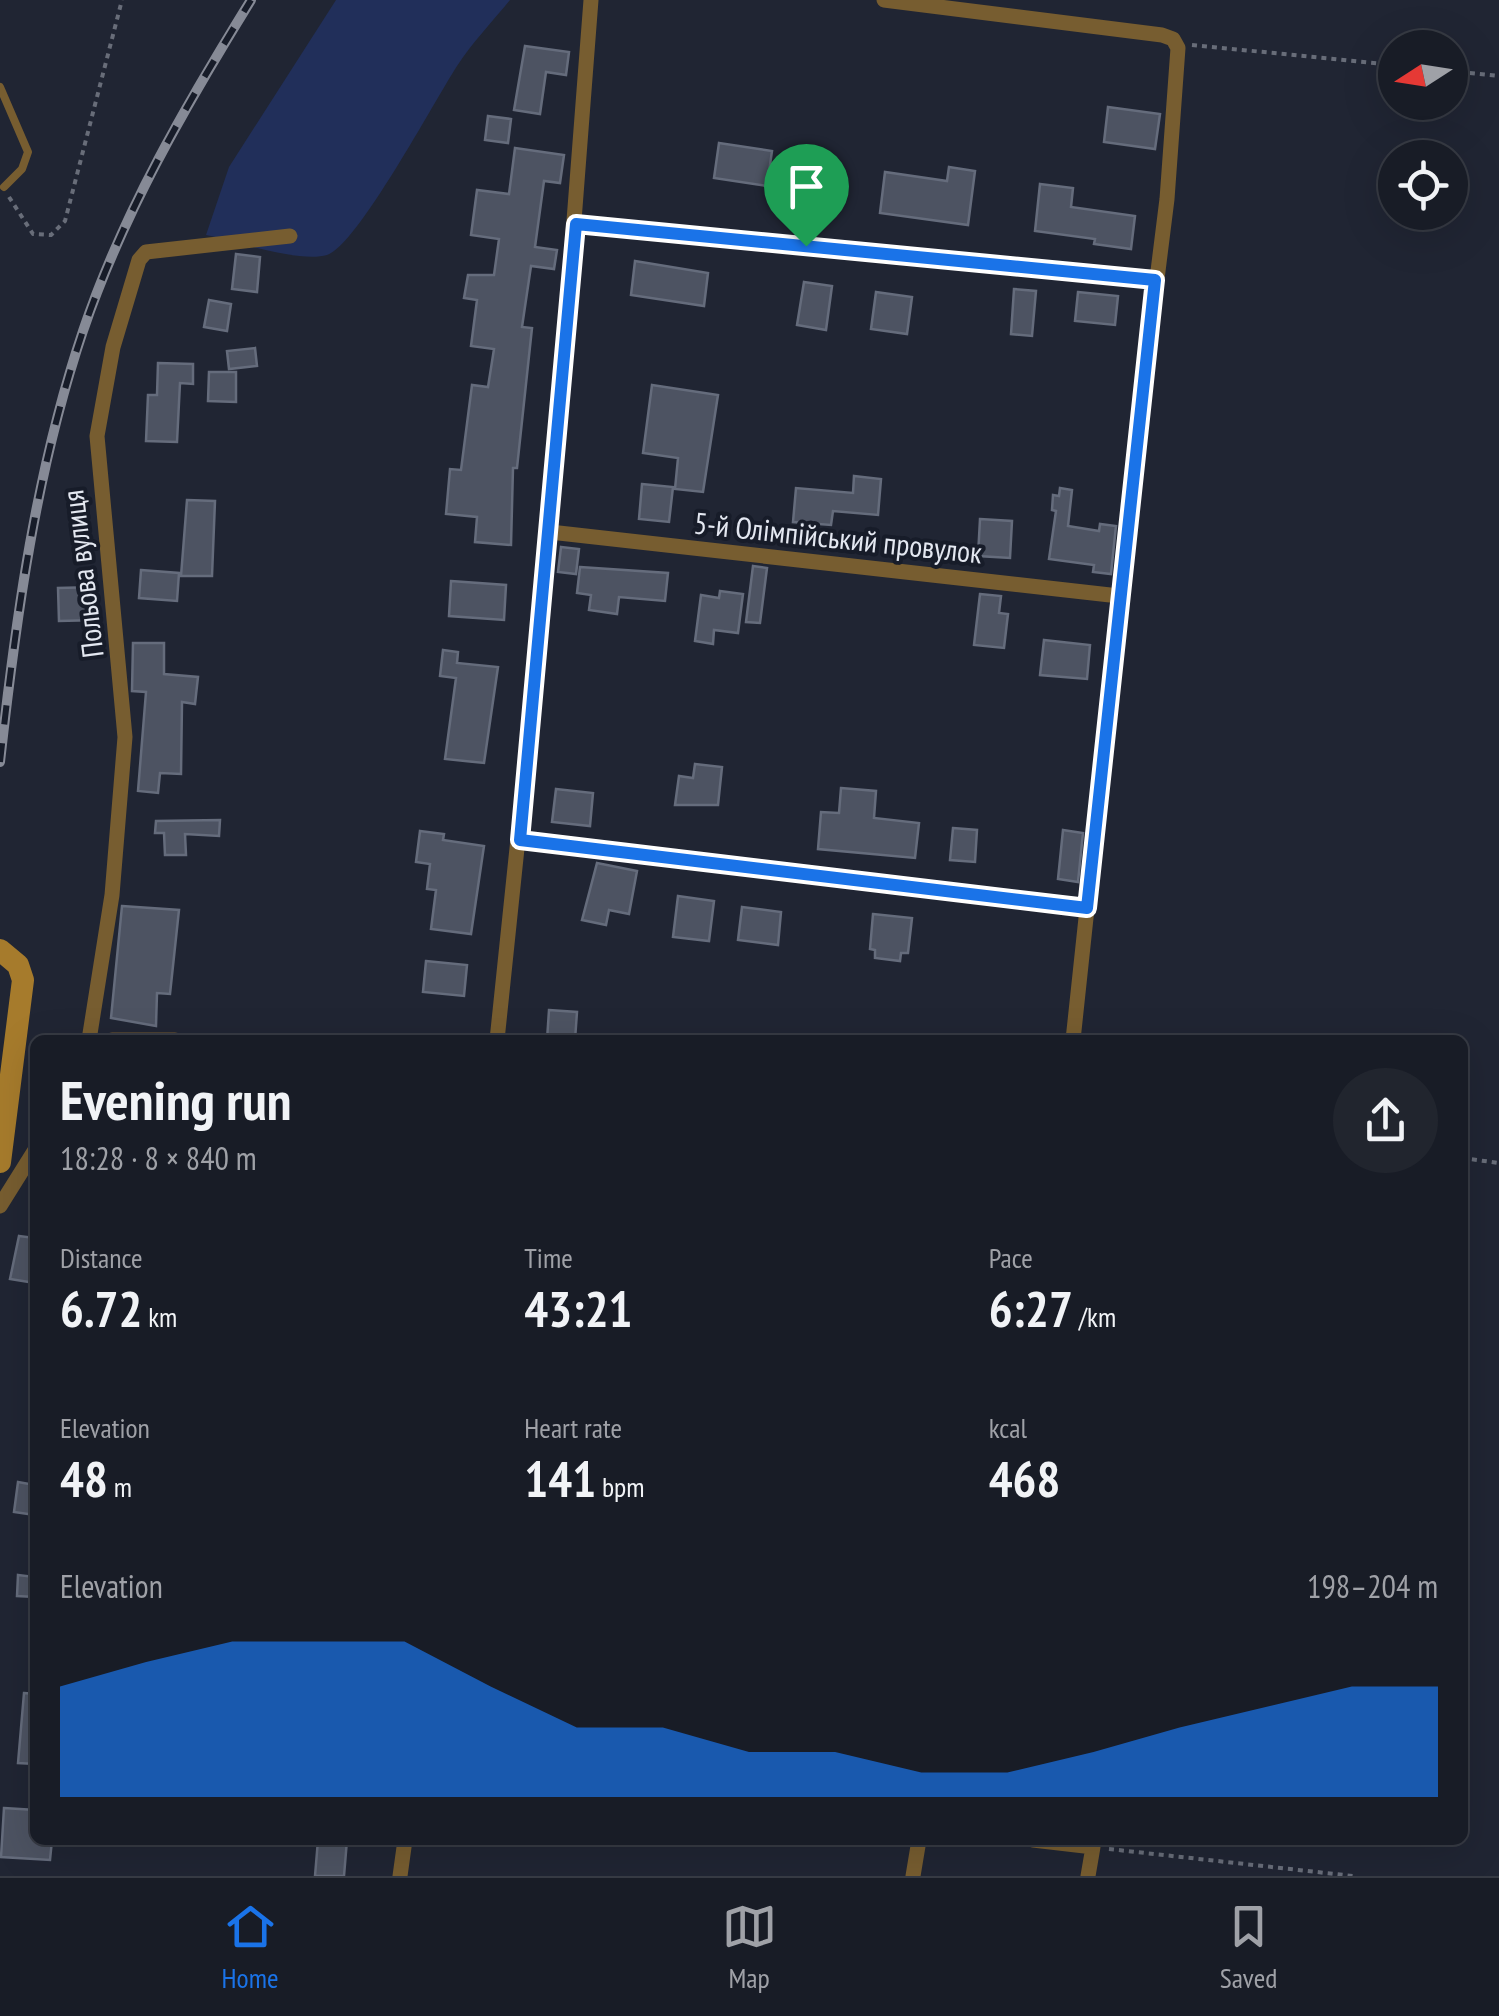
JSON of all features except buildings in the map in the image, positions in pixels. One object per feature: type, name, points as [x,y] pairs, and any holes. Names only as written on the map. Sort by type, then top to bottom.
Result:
[{"type":"street","points":[[497,1035],[550,532],[592,0]]},
{"type":"street","points":[[884,0],[1143,32],[1168,36],[1177,44],[1175,124],[1119,596],[1074,1035]]},
{"type":"street","points":[[576,224],[1155,280]]},
{"type":"street","name":"Польова вулиця","points":[[90,1035],[112,895],[124,755],[122,672],[97,452],[98,420],[113,347],[139,260],[146,252],[290,236]]},
{"type":"street","name":"5-й Олімпійський провулок","points":[[550,532],[1119,596]]},
{"type":"street","points":[[520,840],[1087,908]]},
{"type":"street","points":[[0,950],[18,965],[22,980],[0,1162]]},
{"type":"street","points":[[0,1206],[30,1158]]},
{"type":"street","points":[[400,1876],[404,1845]]},
{"type":"street","points":[[912,1876],[918,1845]]},
{"type":"street","points":[[1070,1845],[1093,1848],[1088,1876]]},
{"type":"lane","points":[[0,87],[28,152],[22,169],[4,187]]},
{"type":"path","points":[[4,187],[30,231],[46,236],[61,226],[72,198],[122,0]]},
{"type":"path","points":[[1177,44],[1378,63]]},
{"type":"path","points":[[1468,73],[1499,76]]},
{"type":"path","points":[[1468,1159],[1499,1162]]},
{"type":"path","points":[[1093,1848],[1353,1876]]},
{"type":"shaded area","points":[[336,0],[510,0],[463,57],[376,200],[340,246],[327,255],[300,256],[206,235],[229,167]]},
{"type":"railway","points":[[0,762],[40,490],[83,331],[137,202],[251,0]]},
{"type":"route","points":[[576,224],[806,246],[1155,280],[1087,908],[520,840],[576,224]]}]
